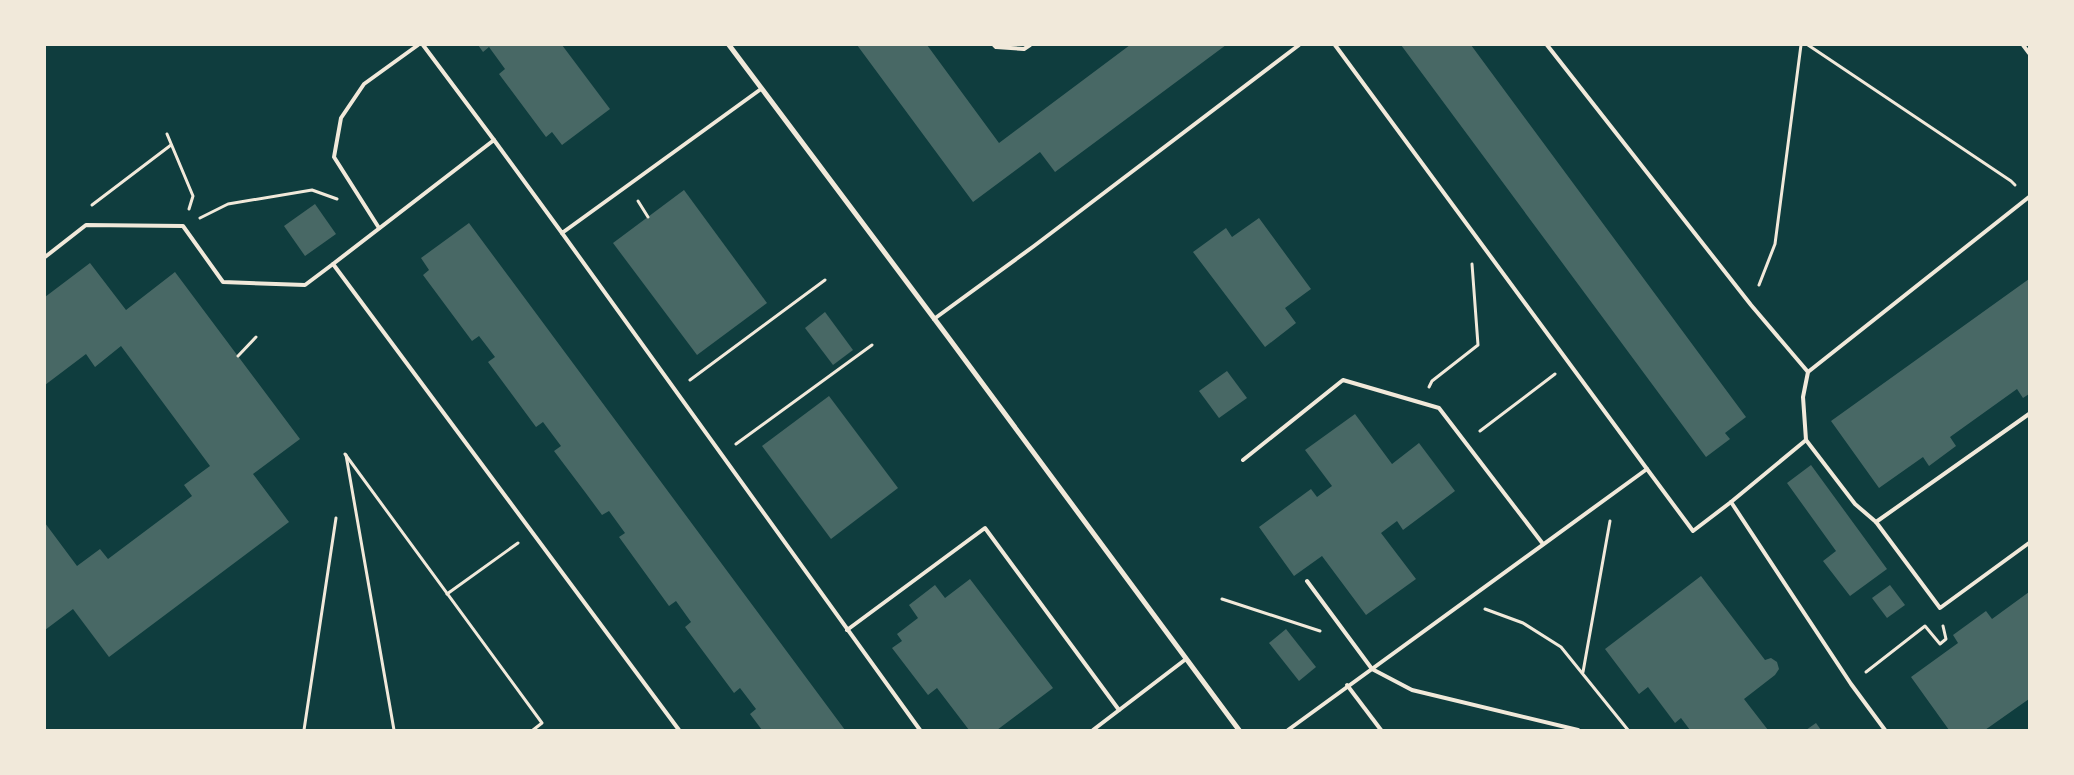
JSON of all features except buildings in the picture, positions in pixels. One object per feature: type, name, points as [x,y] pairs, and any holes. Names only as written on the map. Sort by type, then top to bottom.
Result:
[{"type":"street","points":[[729,45],[1238,730]]},
{"type":"lane","points":[[380,228],[334,157],[340,118],[364,84],[418,45]]},
{"type":"lane","points":[[424,45],[562,233],[920,730]]},
{"type":"lane","points":[[994,45],[996,47],[1024,49],[1030,45]]},
{"type":"lane","points":[[934,319],[1042,240],[1299,45]]},
{"type":"lane","points":[[1335,45],[1693,531],[1806,440]]},
{"type":"lane","points":[[1547,45],[1751,305],[1808,372]]},
{"type":"lane","points":[[2023,45],[2029,53]]},
{"type":"lane","points":[[562,233],[761,89]]},
{"type":"lane","points":[[45,256],[86,225],[183,226],[223,282],[305,285],[494,140]]},
{"type":"lane","points":[[2028,198],[1808,372],[1803,397],[1806,440],[1855,504],[1876,522],[1940,608],[2029,543]]},
{"type":"lane","points":[[333,264],[679,730]]},
{"type":"lane","points":[[1243,460],[1343,380],[1439,408],[1543,544]]},
{"type":"lane","points":[[1876,522],[2029,414]]},
{"type":"lane","points":[[1288,730],[1347,685],[1372,669],[1647,469]]},
{"type":"lane","points":[[1731,502],[1851,684],[1885,730]]},
{"type":"lane","points":[[847,630],[985,528],[1119,710]]},
{"type":"lane","points":[[1307,581],[1372,669],[1412,690],[1578,730]]},
{"type":"lane","points":[[1093,730],[1186,659]]},
{"type":"lane","points":[[1347,685],[1381,730]]},
{"type":"path","points":[[1751,305],[1775,244],[1801,45]]},
{"type":"path","points":[[1808,45],[2011,180],[2028,198]]},
{"type":"path","points":[[167,134],[193,196],[183,226]]},
{"type":"path","points":[[84,211],[171,145]]},
{"type":"path","points":[[183,226],[228,204],[312,190],[368,211]]},
{"type":"path","points":[[1422,403],[1432,381],[1478,345],[1470,228]]},
{"type":"path","points":[[675,391],[825,280]]},
{"type":"path","points":[[238,356],[256,336]]},
{"type":"path","points":[[721,454],[872,345]]},
{"type":"path","points":[[1465,442],[1569,364]]},
{"type":"path","points":[[394,730],[345,454],[542,723],[533,730]]},
{"type":"path","points":[[1582,673],[1615,493]]},
{"type":"path","points":[[304,730],[336,518]]},
{"type":"path","points":[[448,594],[532,532]]},
{"type":"path","points":[[1222,600],[1352,642]]},
{"type":"path","points":[[1464,602],[1523,623],[1561,647],[1628,730]]},
{"type":"path","points":[[1851,684],[1925,626],[1940,644]]}]
